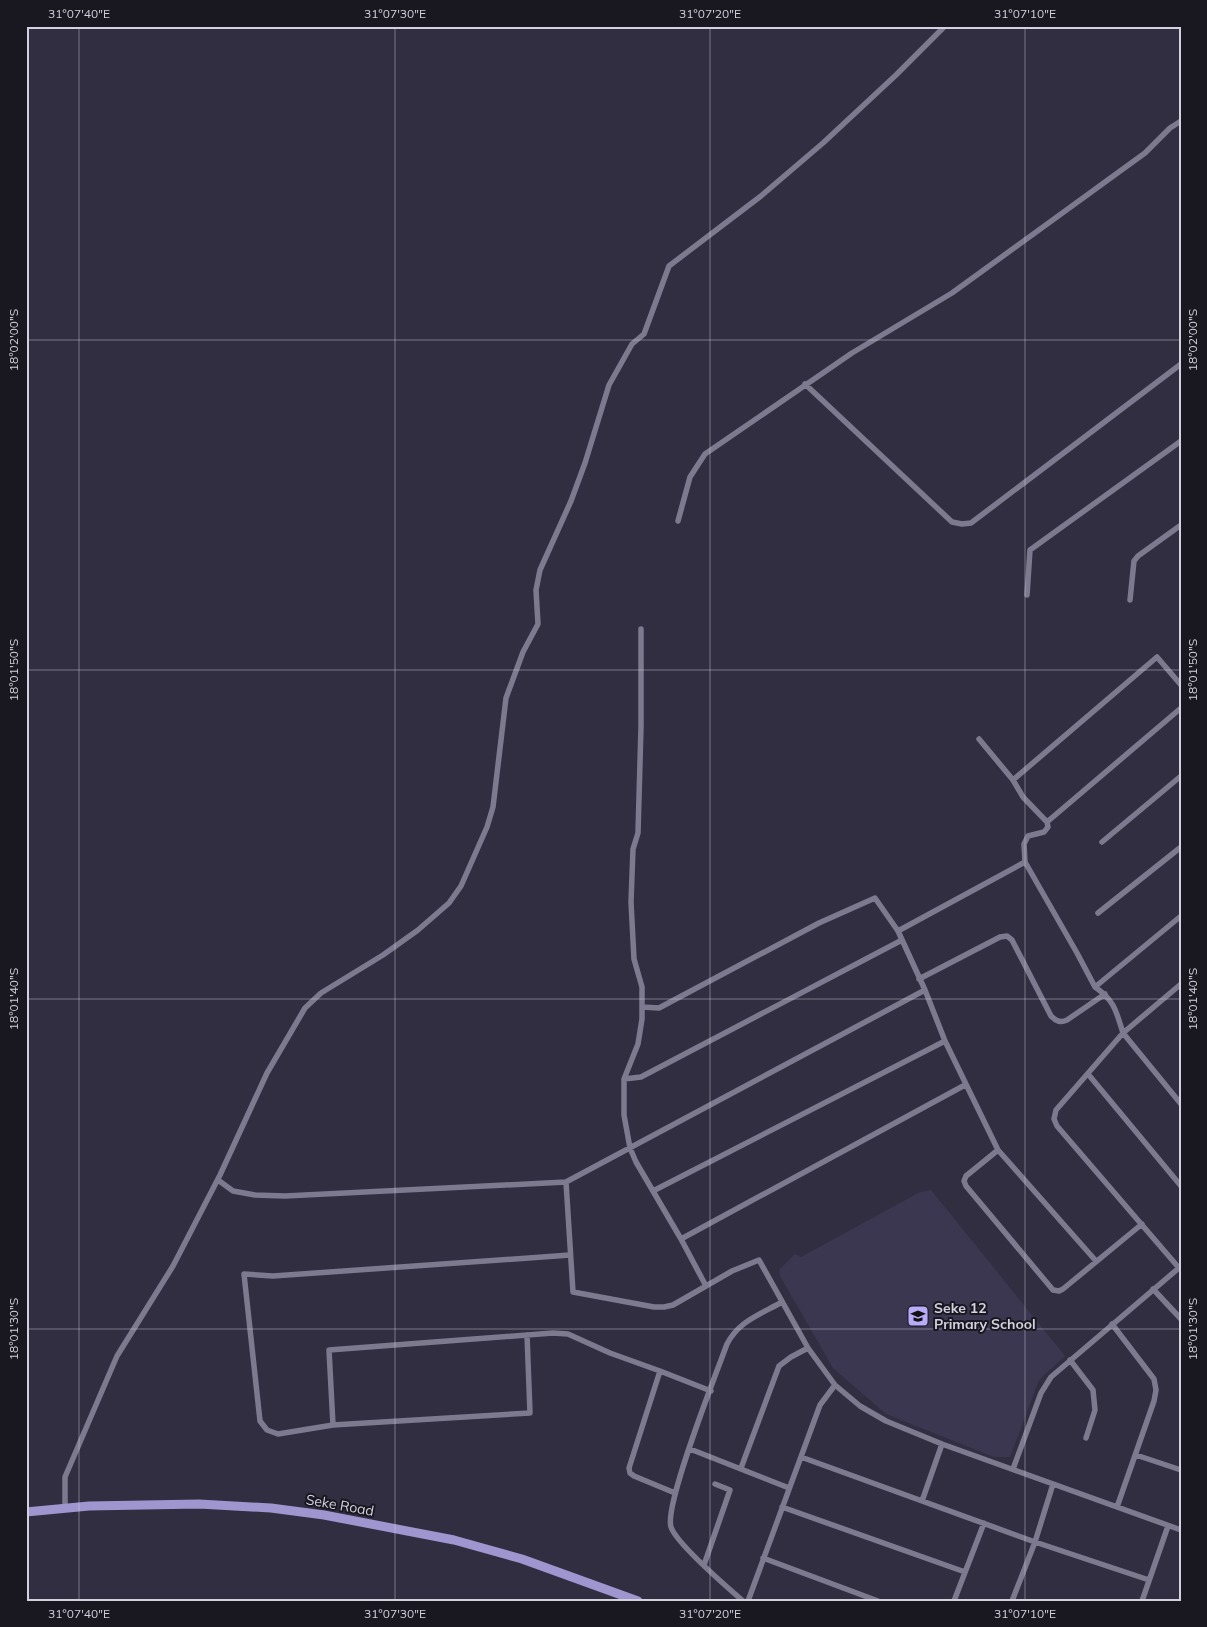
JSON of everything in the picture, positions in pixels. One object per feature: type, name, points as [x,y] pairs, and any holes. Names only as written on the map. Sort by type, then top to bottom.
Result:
[{"type":"main road","name":"Seke Road","points":[[26,1512],[65,1507],[200,1504],[271,1508],[324,1515],[477,1546],[638,1601]]},
{"type":"street","points":[[65,1507],[65,1477],[117,1356],[173,1266],[218,1180],[267,1073],[305,1008],[321,992],[383,955],[429,922],[449,903],[461,886],[487,827],[493,807],[506,698],[523,652],[538,624],[536,590],[540,570],[571,501],[609,386],[632,344],[644,334],[669,266],[761,196],[823,143],[945,26]]},
{"type":"street","points":[[678,521],[690,477],[705,454],[852,353],[952,293],[1000,256],[1145,153],[1170,128],[1181,121]]},
{"type":"street","points":[[806,384],[952,522],[962,524],[970,523],[1181,364]]},
{"type":"street","points":[[1027,595],[1030,550],[1181,441]]},
{"type":"street","points":[[1130,600],[1134,561],[1138,556],[1181,525]]},
{"type":"street","points":[[640,629],[641,726],[638,833],[633,849],[631,902],[634,959],[642,987],[642,1007],[638,1044],[624,1079],[624,1115],[630,1148],[636,1162],[706,1286]]},
{"type":"street","points":[[1013,780],[1157,658],[1181,686]]},
{"type":"street","points":[[1181,708],[1048,822],[1048,827],[1044,832],[1028,836],[1024,844],[1025,862],[1095,987],[1105,994],[1115,1006],[1123,1034],[1181,1104]]},
{"type":"street","points":[[979,739],[1013,780],[1023,797],[1048,822]]},
{"type":"street","points":[[1102,842],[1181,776]]},
{"type":"street","points":[[1098,913],[1181,847]]},
{"type":"street","points":[[898,931],[1025,862]]},
{"type":"street","points":[[642,1007],[659,1008],[819,923],[875,898],[898,931],[965,1085],[998,1150],[1096,1261]]},
{"type":"street","points":[[1095,987],[1181,916]]},
{"type":"street","points":[[919,978],[1000,936],[1007,936],[1012,940],[1051,1016],[1056,1020],[1062,1022],[1067,1020],[1105,994]]},
{"type":"street","points":[[624,1079],[640,1077],[902,940]]},
{"type":"street","points":[[1013,1469],[1045,1384],[1070,1360],[1180,1267],[1054,1119],[1056,1110],[1123,1034],[1181,984]]},
{"type":"street","points":[[218,1180],[232,1191],[255,1196],[566,1182],[924,990]]},
{"type":"street","points":[[654,1191],[945,1041]]},
{"type":"street","points":[[1088,1074],[1181,1186]]},
{"type":"street","points":[[681,1240],[965,1085]]},
{"type":"street","points":[[998,1150],[966,1176],[964,1181],[966,1186],[1050,1288],[1056,1291],[1063,1289],[1142,1224]]},
{"type":"street","points":[[566,1182],[573,1292],[654,1307],[664,1307],[673,1305],[732,1271],[759,1260],[808,1348],[835,1385],[860,1406],[886,1421],[942,1444],[1181,1530]]},
{"type":"street","points":[[527,1335],[530,1413],[333,1425],[278,1434],[267,1430],[260,1421],[244,1274],[273,1276],[570,1255]]},
{"type":"street","points":[[1153,1289],[1181,1319]]},
{"type":"street","points":[[743,1601],[675,1535],[670,1520],[675,1493],[690,1448],[733,1332],[745,1322],[782,1302]]},
{"type":"street","points":[[1112,1324],[1154,1379],[1156,1390],[1154,1401],[1117,1507]]},
{"type":"street","points":[[333,1425],[329,1350],[553,1333],[568,1334],[610,1353],[710,1391]]},
{"type":"street","points":[[741,1468],[779,1366],[808,1348]]},
{"type":"street","points":[[1070,1360],[1093,1390],[1095,1410],[1086,1438]]},
{"type":"street","points":[[660,1371],[629,1468],[634,1476],[675,1493]]},
{"type":"street","points":[[748,1601],[820,1405],[835,1385]]},
{"type":"street","points":[[922,1500],[942,1444]]},
{"type":"street","points":[[690,1448],[789,1488]]},
{"type":"street","points":[[1136,1455],[1181,1470]]},
{"type":"street","points":[[801,1457],[1035,1542],[1149,1580]]},
{"type":"street","points":[[704,1565],[730,1490],[715,1484]]},
{"type":"street","points":[[1012,1601],[1035,1542],[1053,1484]]},
{"type":"street","points":[[782,1507],[965,1572]]},
{"type":"street","points":[[954,1601],[984,1523]]},
{"type":"street","points":[[1142,1601],[1168,1526]]},
{"type":"street","points":[[763,1558],[878,1601]]},
{"type":"shaded area","name":"Seke 12 Primary School","points":[[931,1190],[1065,1356],[1039,1380],[1010,1457],[994,1457],[886,1414],[833,1368],[780,1276],[779,1270],[795,1254],[801,1257],[920,1192]]},
{"type":"place","name":"Seke 12 Primary School","points":[[918,1316]]}]
